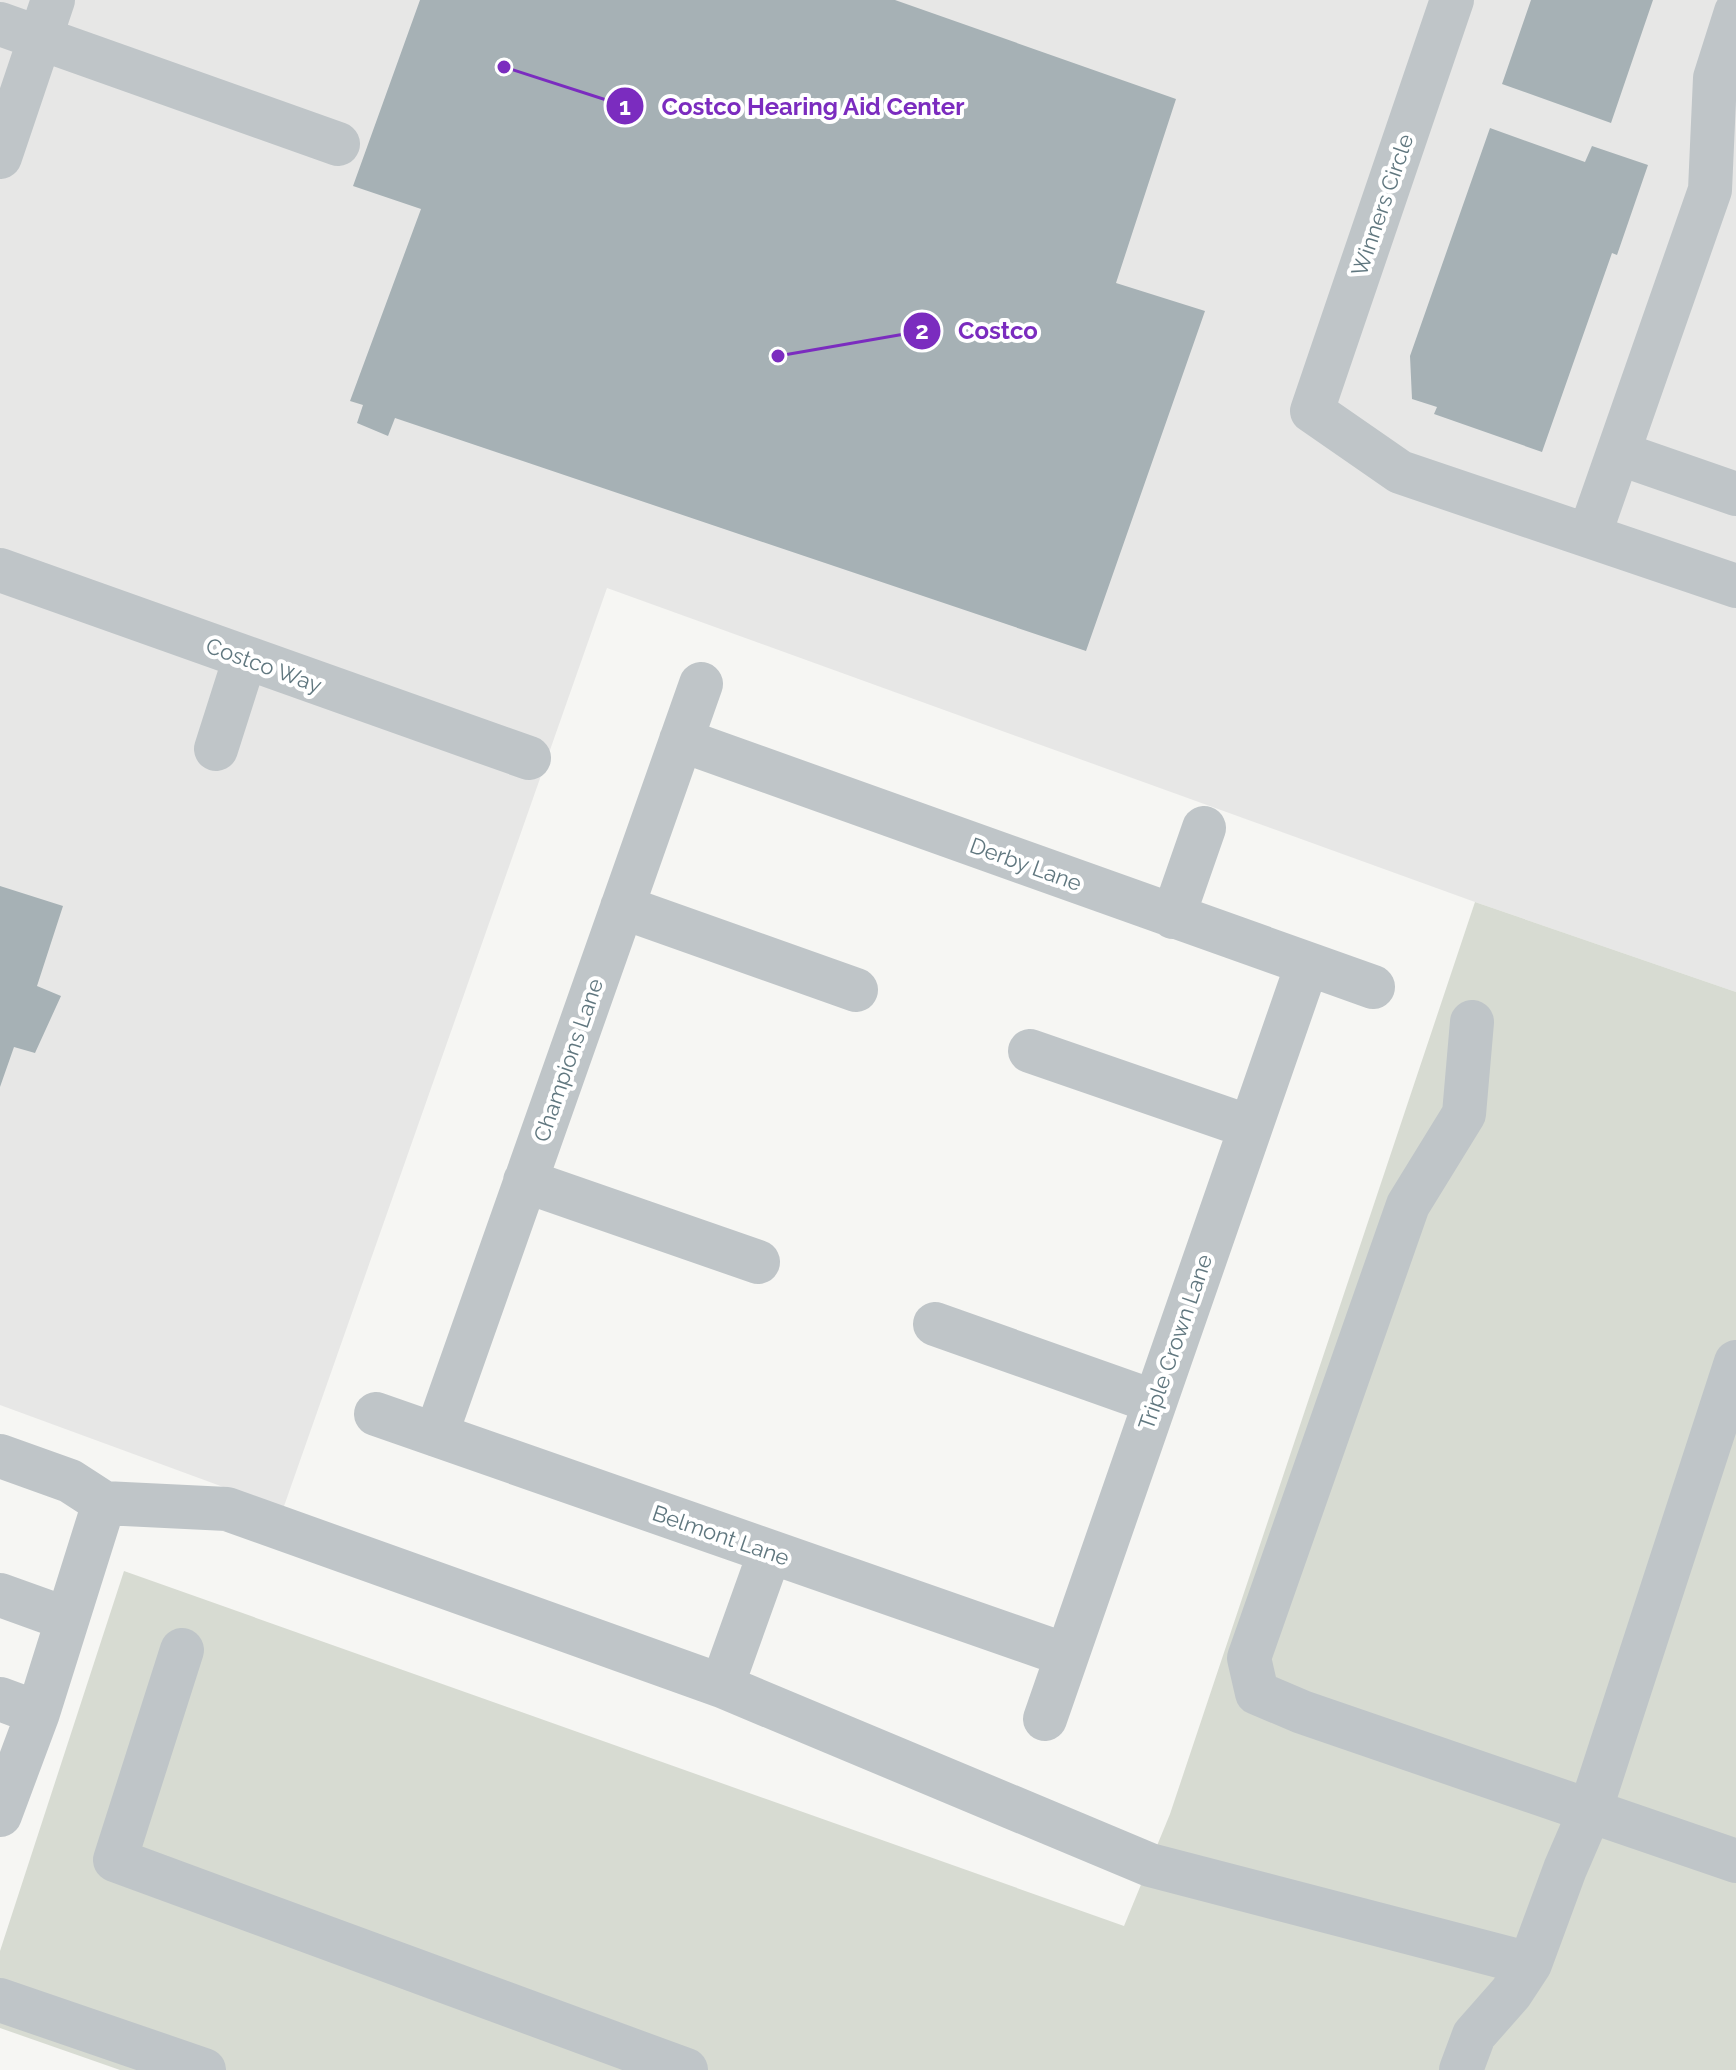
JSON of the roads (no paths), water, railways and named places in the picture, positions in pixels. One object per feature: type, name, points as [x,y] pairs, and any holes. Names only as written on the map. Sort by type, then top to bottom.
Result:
[{"type":"street","name":"Winners Circle","points":[[1452,0],[1312,411],[1400,472],[1589,536]]},
{"type":"street","points":[[1736,12],[1715,78],[1710,190],[1589,536],[1736,586]]},
{"type":"street","points":[[0,24],[47,19],[338,144]]},
{"type":"street","points":[[1,153],[47,19]]},
{"type":"street","points":[[1618,453],[1736,494]]},
{"type":"street","name":"Costco Way","points":[[0,570],[529,758]]},
{"type":"street","points":[[216,749],[245,658]]},
{"type":"street","name":"Champions Lane","points":[[436,1435],[701,684]]},
{"type":"street","name":"Derby Lane","points":[[681,740],[1373,987]]},
{"type":"street","points":[[1173,917],[1204,828]]},
{"type":"street","points":[[622,907],[856,990]]},
{"type":"street","name":"Triple Crown Lane","points":[[1045,1719],[1307,965]]},
{"type":"street","points":[[1472,1022],[1464,1114],[1408,1205],[1249,1658],[1257,1693],[1302,1712],[1736,1861]]},
{"type":"street","points":[[1030,1051],[1250,1127]]},
{"type":"street","points":[[525,1181],[758,1262]]},
{"type":"street","points":[[935,1324],[1155,1402]]},
{"type":"street","points":[[1461,2070],[1474,2035],[1511,1993],[1530,1964],[1590,1811],[1736,1362]]},
{"type":"street","name":"Belmont Lane","points":[[376,1414],[1066,1655]]},
{"type":"street","points":[[0,1456],[70,1481],[104,1503],[227,1509],[722,1686],[1150,1865],[1530,1964]]},
{"type":"street","points":[[0,1815],[19,1706],[67,1619],[104,1503]]},
{"type":"street","points":[[722,1686],[770,1552]]},
{"type":"street","points":[[0,1595],[67,1619]]},
{"type":"street","points":[[182,1650],[115,1860],[686,2070]]},
{"type":"street","points":[[0,2000],[204,2070]]},
{"type":"place","name":"Costco Hearing Aid Center","points":[[504,67]]},
{"type":"place","name":"Costco","points":[[778,356]]}]
